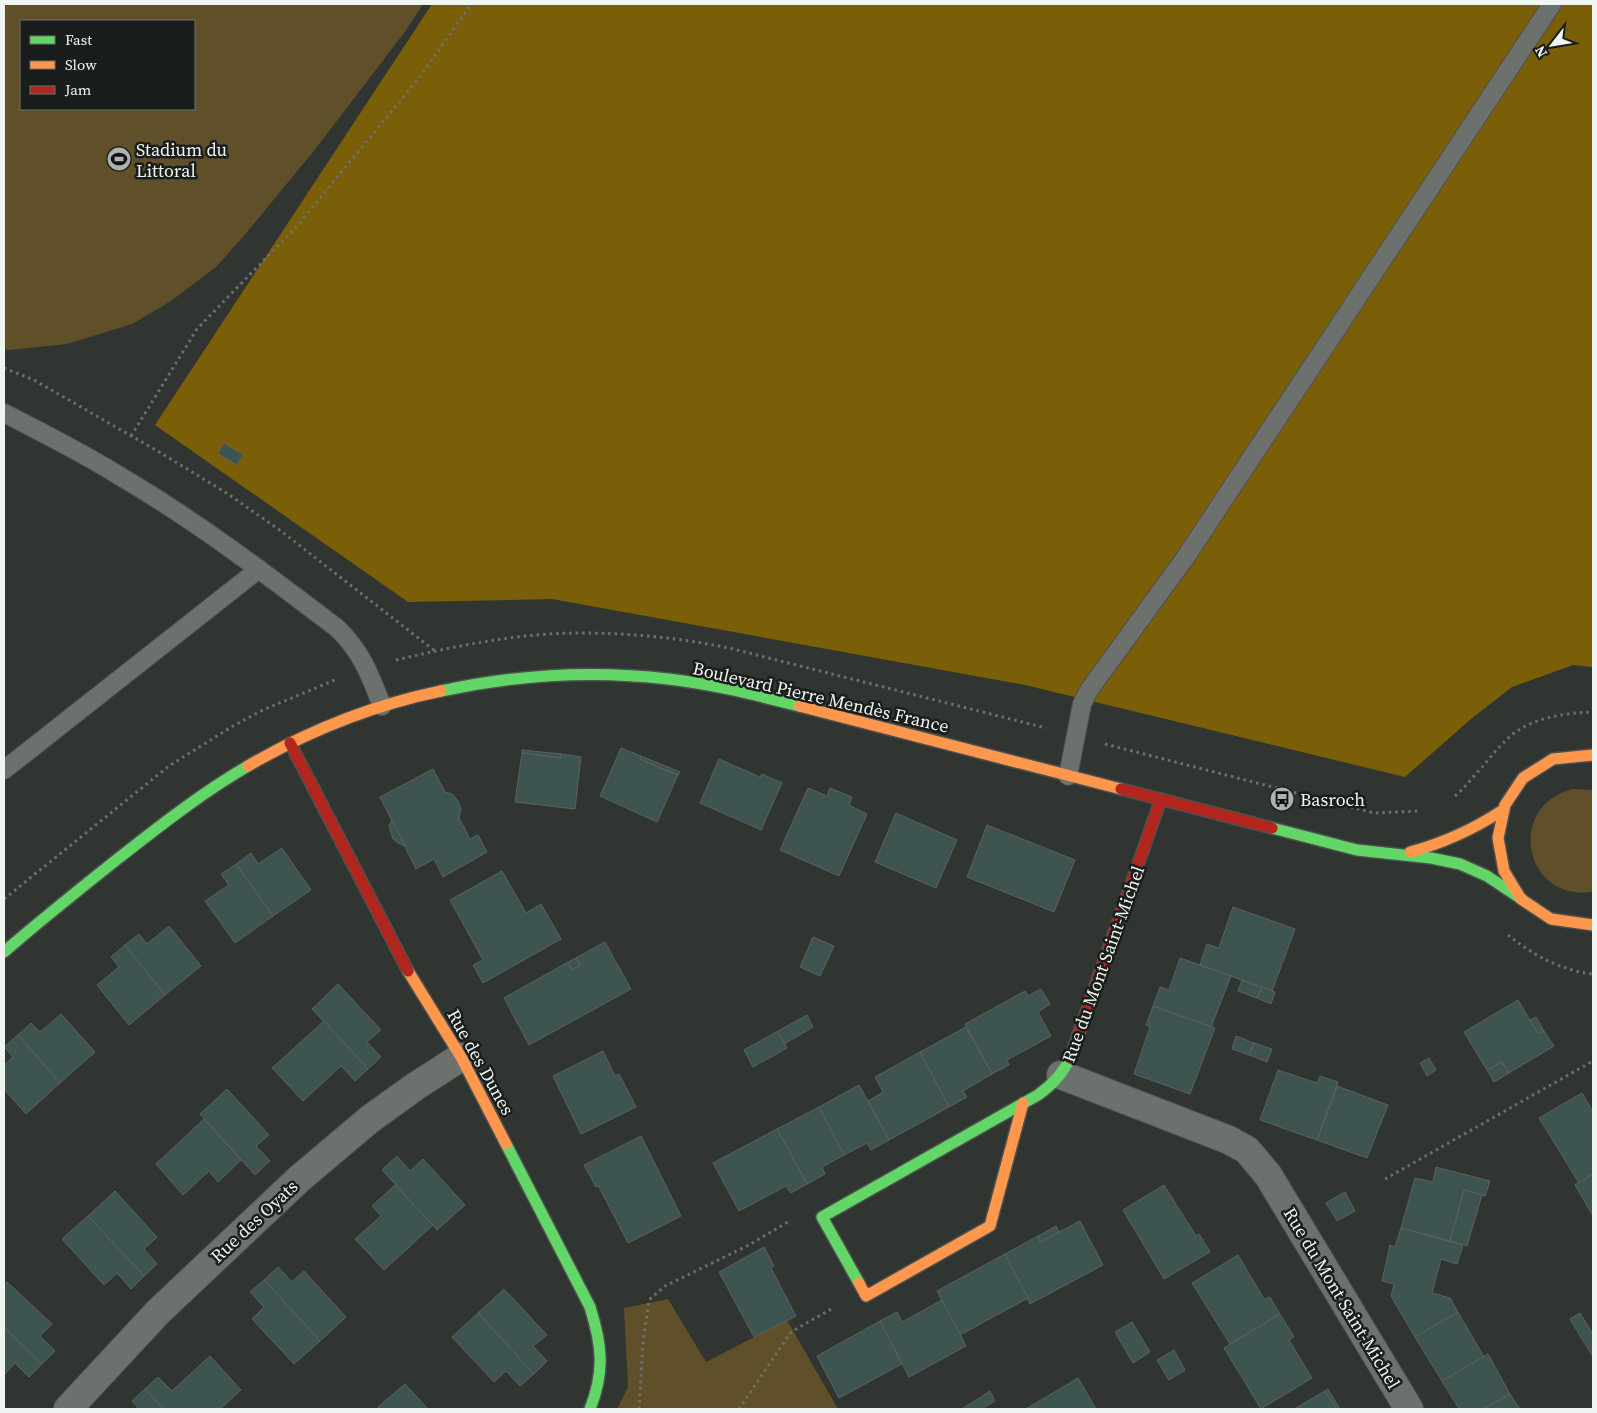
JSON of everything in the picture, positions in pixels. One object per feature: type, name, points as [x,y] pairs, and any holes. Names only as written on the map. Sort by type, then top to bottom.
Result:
[{"type":"street","name":"Boulevard Pierre Mendès France","points":[[4,952],[88,881],[172,816],[241,770],[290,743],[382,706],[485,682],[565,675],[654,678],[687,682],[759,696],[1356,850],[1435,859],[1459,864],[1487,876],[1523,900]]},
{"type":"street","name":"Rue des Dunes","points":[[290,743],[402,962],[461,1057],[590,1307],[602,1348],[601,1373],[590,1409]]},
{"type":"street","points":[[1593,756],[1577,755],[1562,757],[1535,769],[1518,784],[1510,796],[1503,810],[1498,832],[1499,854],[1505,876],[1523,900],[1541,914],[1555,920],[1578,925],[1593,925]]},
{"type":"street","name":"Rue du Mont Saint-Michel","points":[[1161,799],[1069,1060],[1061,1075],[1230,1140],[1247,1150],[1268,1175],[1409,1409]]},
{"type":"street","name":"Boulevard Pierre Mendès France","points":[[1396,856],[1451,840],[1503,810]]},
{"type":"street","name":"Rue des Oyats","points":[[68,1409],[94,1384],[158,1312],[299,1179],[370,1119],[461,1057]]},
{"type":"street","points":[[1023,1103],[990,1226],[866,1296],[822,1217],[1023,1103],[1048,1088],[1061,1075]]},
{"type":"lane","points":[[1068,776],[1082,704],[1088,690],[1185,558],[1552,4]]},
{"type":"lane","points":[[4,413],[64,443],[192,521],[337,628],[348,639],[368,668],[382,706]]},
{"type":"lane","points":[[4,770],[259,569]]},
{"type":"path","points":[[132,436],[197,329],[297,226],[419,78],[471,4]]},
{"type":"path","points":[[4,368],[34,380],[132,436],[253,510],[435,651]]},
{"type":"path","points":[[4,899],[169,766],[232,726],[298,694],[368,668],[471,643],[540,635],[580,633],[651,636],[688,640],[775,658],[1360,810],[1374,813],[1397,812]]},
{"type":"path","points":[[1504,932],[1529,951],[1557,966],[1593,974]]},
{"type":"path","points":[[1385,1179],[1593,1061]]},
{"type":"path","points":[[639,1409],[643,1343],[649,1300],[665,1286],[747,1246],[799,1216],[822,1217]]},
{"type":"path","points":[[739,1409],[791,1332],[863,1290]]},
{"type":"shaded area","name":"Stadium du Littoral","points":[[4,4],[423,4],[404,33],[313,152],[216,267],[171,301],[132,324],[67,344],[4,349]]},
{"type":"shaded area","points":[[432,4],[1593,4],[1593,667],[1573,665],[1512,687],[1471,719],[1405,777],[1025,685],[552,599],[408,602],[155,425]]},
{"type":"shaded area","points":[[1573,789],[1593,790],[1593,891],[1591,892],[1568,891],[1550,882],[1538,868],[1531,850],[1531,831],[1538,813],[1552,798]]},
{"type":"shaded area","points":[[668,1299],[706,1362],[787,1320],[838,1409],[617,1409],[628,1387],[624,1308]]},
{"type":"building","points":[[224,443],[243,455],[237,465],[218,454]]},
{"type":"building","points":[[621,748],[641,756],[640,759],[678,775],[657,822],[600,796]]},
{"type":"building","points":[[522,750],[561,754],[561,758],[522,753]]},
{"type":"building","points":[[522,753],[561,758],[561,754],[581,757],[575,809],[515,802]]},
{"type":"building","points":[[641,756],[680,772],[678,775],[640,759]]},
{"type":"building","points":[[719,759],[760,777],[762,774],[782,783],[761,830],[700,803]]},
{"type":"building","points":[[433,769],[445,792],[452,794],[458,801],[461,809],[459,818],[470,839],[478,835],[487,852],[443,877],[434,859],[416,869],[380,797]]},
{"type":"building","points":[[808,788],[827,796],[830,788],[852,797],[849,805],[867,814],[839,876],[780,850]]},
{"type":"building","points":[[896,813],[957,840],[936,888],[875,862]]},
{"type":"building","points":[[392,820],[405,846],[393,839],[389,826]]},
{"type":"building","points":[[987,825],[1075,860],[1054,912],[967,877]]},
{"type":"building","points":[[282,848],[311,890],[273,916],[236,864],[251,853],[258,864]]},
{"type":"building","points":[[236,864],[273,916],[235,943],[205,901],[229,885],[221,874]]},
{"type":"building","points":[[502,871],[526,913],[541,904],[561,939],[483,983],[473,965],[483,960],[450,900]]},
{"type":"building","points":[[1233,907],[1295,929],[1272,991],[1200,965],[1207,944],[1219,948]]},
{"type":"building","points":[[169,926],[201,966],[165,995],[125,945],[139,934],[147,944]]},
{"type":"building","points":[[813,937],[834,946],[820,976],[800,967]]},
{"type":"building","points":[[605,942],[631,989],[529,1045],[504,998],[568,962],[572,970],[580,965],[576,958]]},
{"type":"building","points":[[125,945],[165,995],[129,1025],[97,985],[119,967],[111,957]]},
{"type":"building","points":[[576,958],[580,965],[572,970],[568,962]]},
{"type":"building","points":[[1180,958],[1231,976],[1211,1027],[1153,1006],[1160,987],[1169,990]]},
{"type":"building","points":[[1242,980],[1262,987],[1257,998],[1238,991]]},
{"type":"building","points":[[338,984],[381,1030],[367,1042],[381,1057],[368,1069],[312,1009]]},
{"type":"building","points":[[1262,987],[1275,992],[1271,1004],[1257,998]]},
{"type":"building","points":[[1041,989],[1050,1004],[1038,1012],[1051,1036],[1007,1060],[1009,1065],[992,1074],[965,1024],[1025,991],[1028,996]]},
{"type":"building","points":[[1518,1000],[1538,1034],[1544,1031],[1554,1046],[1509,1073],[1502,1062],[1487,1070],[1464,1032]]},
{"type":"building","points":[[1153,1006],[1215,1028],[1190,1094],[1134,1074],[1150,1027],[1146,1025]]},
{"type":"building","points":[[61,1014],[95,1052],[60,1083],[18,1035],[31,1023],[40,1032]]},
{"type":"building","points":[[807,1015],[813,1027],[784,1044],[778,1031]]},
{"type":"building","points":[[1536,1017],[1544,1031],[1538,1034],[1530,1020]]},
{"type":"building","points":[[324,1021],[368,1069],[355,1081],[341,1066],[303,1101],[272,1068]]},
{"type":"building","points":[[966,1027],[992,1074],[963,1091],[967,1097],[949,1107],[920,1052]]},
{"type":"building","points":[[778,1031],[787,1048],[753,1067],[744,1050]]},
{"type":"building","points":[[18,1035],[60,1083],[26,1114],[4,1089],[4,1065],[13,1057],[4,1047]]},
{"type":"building","points":[[1236,1036],[1254,1043],[1249,1055],[1232,1049]]},
{"type":"building","points":[[1254,1043],[1272,1049],[1267,1062],[1249,1055]]},
{"type":"building","points":[[603,1051],[615,1076],[619,1074],[636,1107],[581,1134],[553,1076]]},
{"type":"building","points":[[920,1052],[949,1107],[889,1140],[868,1101],[883,1092],[875,1077]]},
{"type":"building","points":[[1429,1058],[1436,1070],[1427,1076],[1420,1063]]},
{"type":"building","points":[[1502,1062],[1509,1073],[1494,1082],[1487,1070]]},
{"type":"building","points":[[1278,1070],[1317,1083],[1320,1076],[1338,1082],[1317,1140],[1260,1120]]},
{"type":"building","points":[[859,1085],[889,1140],[871,1150],[867,1143],[844,1155],[819,1107]]},
{"type":"building","points":[[1337,1086],[1388,1105],[1367,1158],[1317,1140]]},
{"type":"building","points":[[227,1089],[269,1135],[256,1146],[270,1161],[255,1175],[200,1114]]},
{"type":"building","points":[[1582,1093],[1593,1112],[1593,1174],[1579,1183],[1539,1118]]},
{"type":"building","points":[[819,1107],[844,1155],[822,1167],[825,1174],[807,1184],[777,1129]]},
{"type":"building","points":[[204,1119],[241,1160],[218,1182],[209,1171],[183,1195],[156,1164]]},
{"type":"building","points":[[777,1129],[807,1184],[791,1193],[786,1186],[739,1211],[713,1163]]},
{"type":"building","points":[[641,1136],[681,1216],[628,1243],[598,1185],[596,1187],[584,1165]]},
{"type":"building","points":[[397,1156],[410,1171],[423,1159],[465,1205],[437,1230],[382,1170]]},
{"type":"building","points":[[1436,1167],[1490,1181],[1485,1196],[1464,1190],[1450,1241],[1401,1228],[1415,1178],[1433,1182]]},
{"type":"building","points":[[1593,1174],[1593,1216],[1575,1185]]},
{"type":"building","points":[[395,1185],[433,1225],[384,1270],[355,1239],[381,1216],[372,1206]]},
{"type":"building","points":[[1164,1185],[1196,1236],[1199,1234],[1210,1252],[1164,1279],[1123,1210]]},
{"type":"building","points":[[1464,1190],[1482,1195],[1467,1246],[1450,1241]]},
{"type":"building","points":[[115,1191],[157,1237],[144,1249],[157,1264],[144,1276],[88,1216]]},
{"type":"building","points":[[1345,1192],[1355,1211],[1337,1221],[1326,1203]]},
{"type":"building","points":[[88,1216],[144,1276],[131,1289],[117,1273],[104,1285],[62,1239]]},
{"type":"building","points":[[1080,1221],[1103,1265],[1030,1304],[1005,1254],[1038,1236],[1040,1242]]},
{"type":"building","points":[[1056,1226],[1059,1232],[1040,1242],[1038,1236]]},
{"type":"building","points":[[1401,1228],[1463,1245],[1457,1264],[1441,1259],[1432,1293],[1450,1298],[1458,1312],[1415,1337],[1391,1296],[1394,1284],[1382,1281],[1390,1245],[1395,1247]]},
{"type":"building","points":[[764,1247],[774,1266],[771,1268],[796,1316],[754,1337],[719,1272]]},
{"type":"building","points":[[1005,1254],[1028,1298],[960,1335],[937,1291]]},
{"type":"building","points":[[1238,1255],[1264,1299],[1270,1297],[1280,1314],[1230,1344],[1192,1283]]},
{"type":"building","points":[[278,1267],[292,1282],[304,1271],[346,1317],[320,1341],[264,1280]]},
{"type":"building","points":[[264,1280],[320,1341],[294,1364],[252,1319],[264,1307],[250,1292]]},
{"type":"building","points":[[7,1282],[52,1324],[40,1336],[55,1351],[42,1364],[4,1327],[4,1285]]},
{"type":"building","points":[[504,1289],[547,1335],[533,1346],[547,1361],[534,1374],[478,1313]]},
{"type":"building","points":[[942,1300],[966,1346],[909,1377],[880,1321],[897,1312],[902,1322]]},
{"type":"building","points":[[1458,1312],[1484,1357],[1442,1381],[1415,1337]]},
{"type":"building","points":[[478,1313],[534,1374],[520,1386],[506,1371],[494,1382],[452,1337]]},
{"type":"building","points":[[1580,1313],[1593,1334],[1593,1357],[1570,1319]]},
{"type":"building","points":[[1280,1314],[1294,1337],[1289,1340],[1312,1378],[1261,1409],[1224,1348]]},
{"type":"building","points":[[880,1321],[902,1364],[839,1398],[817,1356]]},
{"type":"building","points":[[1132,1322],[1150,1352],[1133,1363],[1115,1332]]},
{"type":"building","points":[[4,1327],[42,1364],[29,1377],[15,1363],[4,1375]]},
{"type":"building","points":[[1174,1350],[1185,1370],[1169,1380],[1157,1360]]},
{"type":"building","points":[[1488,1354],[1510,1394],[1484,1409],[1459,1409],[1442,1381]]},
{"type":"building","points":[[210,1356],[241,1390],[220,1409],[164,1409],[145,1389],[158,1377],[172,1391]]},
{"type":"building","points":[[1078,1378],[1096,1409],[1026,1409]]},
{"type":"building","points":[[405,1384],[428,1409],[380,1409],[378,1407]]},
{"type":"building","points":[[145,1389],[164,1409],[139,1409],[132,1401]]},
{"type":"building","points":[[1328,1389],[1340,1409],[1337,1409],[1325,1391]]},
{"type":"building","points":[[990,1391],[995,1401],[981,1409],[962,1409]]},
{"type":"building","points":[[1325,1391],[1337,1409],[1294,1409]]},
{"type":"building","points":[[1510,1394],[1520,1409],[1484,1409]]},
{"type":"traffic: fast","points":[[441,691],[526,678],[583,675],[640,676],[701,684],[799,706]]},
{"type":"traffic: fast","points":[[4,952],[151,833],[199,798],[248,766]]},
{"type":"traffic: fast","points":[[1272,828],[1357,850],[1431,858],[1460,864],[1487,876],[1523,900]]},
{"type":"traffic: fast","points":[[859,1283],[822,1217],[1038,1095],[1057,1079],[1070,1058]]},
{"type":"traffic: fast","points":[[506,1144],[590,1307],[597,1334],[600,1358],[598,1382],[590,1409]]},
{"type":"traffic: slow","points":[[248,766],[294,741],[342,721],[391,704],[441,691]]},
{"type":"traffic: slow","points":[[799,706],[1121,789]]},
{"type":"traffic: slow","points":[[1593,755],[1553,759],[1523,778],[1505,805],[1498,838],[1504,871],[1521,899],[1551,919],[1593,925]]},
{"type":"traffic: slow","points":[[1410,852],[1458,835],[1503,810]]},
{"type":"traffic: slow","points":[[408,971],[461,1057],[506,1144]]},
{"type":"traffic: slow","points":[[859,1283],[866,1296],[990,1226],[1023,1103]]},
{"type":"traffic: jam","points":[[290,743],[408,971]]},
{"type":"traffic: jam","points":[[1121,789],[1272,828]]},
{"type":"traffic: jam","points":[[1070,1058],[1161,799]]},
{"type":"place","name":"Stadium du Littoral","points":[[119,159]]},
{"type":"place","name":"Basroch","points":[[1282,799]]}]
